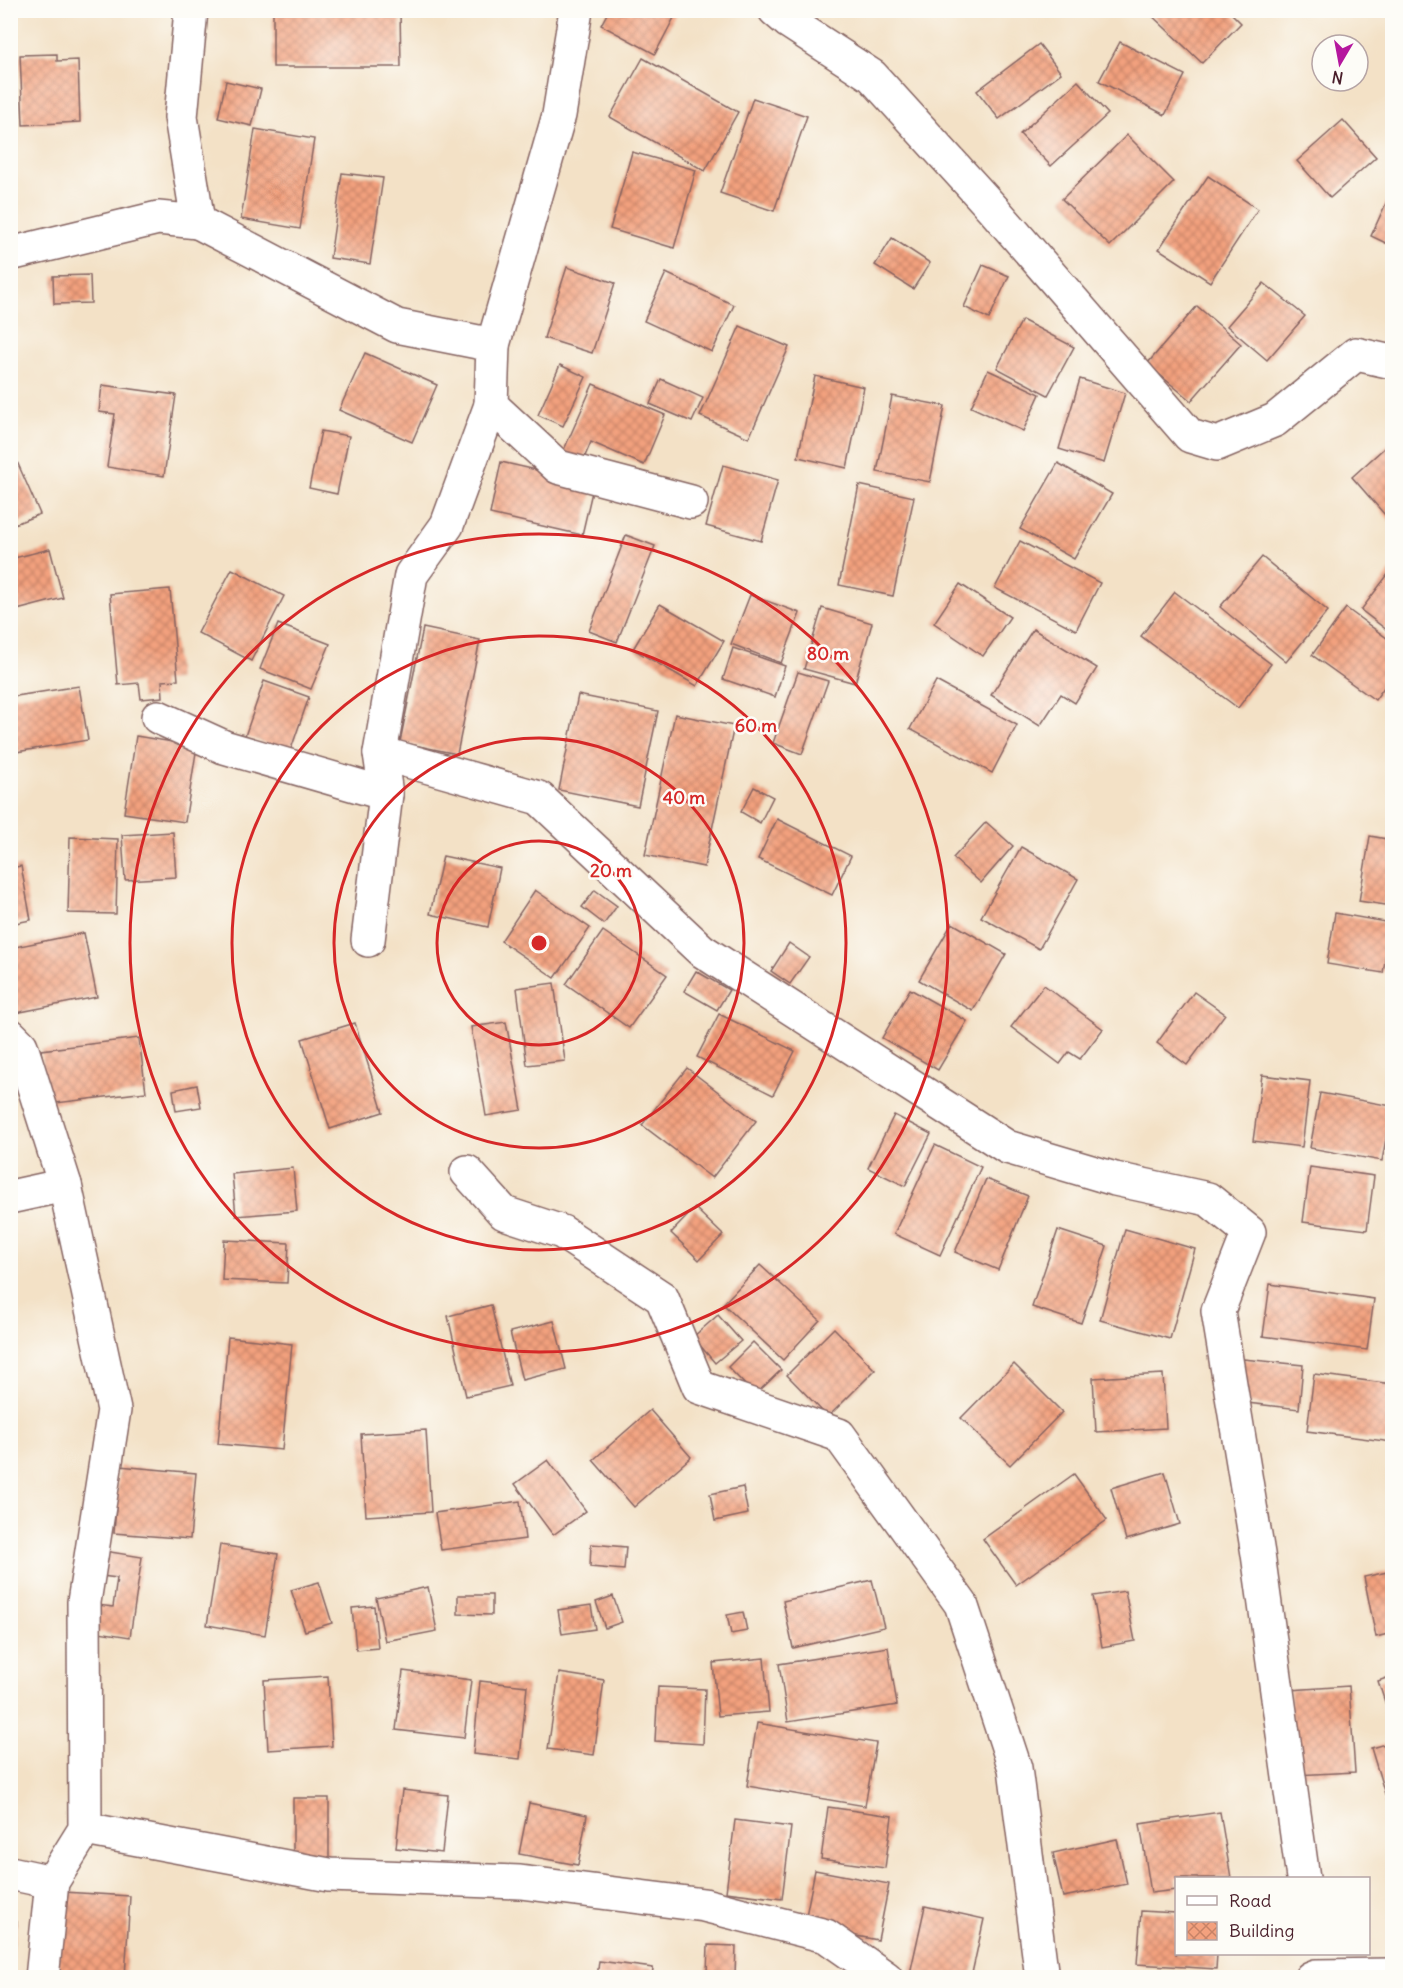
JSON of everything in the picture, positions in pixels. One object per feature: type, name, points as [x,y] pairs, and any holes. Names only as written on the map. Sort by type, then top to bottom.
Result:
[{"type":"street","points":[[192,10],[181,117],[198,222]]},
{"type":"street","points":[[368,940],[386,794],[380,753],[411,575],[447,525],[491,405],[493,345],[560,116],[576,10]]},
{"type":"street","points":[[775,10],[789,22],[872,76],[995,211],[1190,436],[1217,444],[1275,420],[1356,354],[1392,362]]},
{"type":"street","points":[[10,254],[158,218],[198,222],[397,326],[493,345]]},
{"type":"street","points":[[491,405],[558,467],[691,502]]},
{"type":"street","points":[[158,717],[224,747],[386,794]]},
{"type":"street","points":[[380,753],[539,798],[701,950],[1007,1147],[1115,1179],[1208,1199],[1249,1232],[1218,1311],[1258,1554],[1302,1877]]},
{"type":"street","points":[[10,1035],[21,1046],[65,1185],[114,1410],[84,1602],[85,1829],[52,1882],[42,1977]]},
{"type":"street","points":[[467,1172],[504,1214],[562,1232],[662,1298],[699,1387],[839,1434],[961,1604],[1015,1768],[1042,1977]]},
{"type":"street","points":[[10,1197],[65,1185]]},
{"type":"street","points":[[85,1829],[329,1875],[520,1882],[704,1905],[826,1936],[886,1977]]},
{"type":"street","points":[[10,1873],[52,1882]]},
{"type":"street","points":[[1313,1969],[1392,1974]]},
{"type":"building","points":[[273,10],[400,10],[401,67],[273,67]]},
{"type":"building","points":[[609,10],[678,10],[655,54],[601,25]]},
{"type":"building","points":[[1146,10],[1228,10],[1241,23],[1202,63]]},
{"type":"building","points":[[1120,42],[1185,75],[1165,115],[1099,81]]},
{"type":"building","points":[[1039,44],[1061,73],[999,119],[977,91]]},
{"type":"building","points":[[57,54],[57,61],[78,60],[80,122],[23,125],[20,55]]},
{"type":"building","points":[[643,58],[738,112],[705,171],[610,117]]},
{"type":"building","points":[[226,81],[261,89],[252,126],[218,118]]},
{"type":"building","points":[[1078,81],[1108,114],[1051,166],[1020,134]]},
{"type":"building","points":[[753,98],[807,116],[774,211],[720,193]]},
{"type":"building","points":[[1343,120],[1376,157],[1330,198],[1297,161]]},
{"type":"building","points":[[255,129],[314,139],[300,229],[241,219]]},
{"type":"building","points":[[1127,135],[1174,182],[1110,246],[1062,199]]},
{"type":"building","points":[[632,152],[696,170],[674,248],[610,229]]},
{"type":"building","points":[[342,173],[383,178],[370,264],[330,258]]},
{"type":"building","points":[[1208,176],[1258,209],[1210,282],[1159,249]]},
{"type":"building","points":[[1392,190],[1392,246],[1371,236]]},
{"type":"building","points":[[892,238],[930,263],[913,289],[875,265]]},
{"type":"building","points":[[983,265],[1009,276],[989,319],[964,307]]},
{"type":"building","points":[[567,267],[615,283],[592,353],[544,338]]},
{"type":"building","points":[[666,273],[734,305],[712,352],[644,321]]},
{"type":"building","points":[[90,275],[91,303],[54,304],[53,276]]},
{"type":"building","points":[[1264,283],[1305,316],[1267,360],[1227,326]]},
{"type":"building","points":[[1197,306],[1241,344],[1191,401],[1147,364]]},
{"type":"building","points":[[1022,320],[1074,347],[1048,395],[997,368]]},
{"type":"building","points":[[740,326],[789,347],[749,438],[700,416]]},
{"type":"building","points":[[365,353],[437,385],[412,442],[339,410]]},
{"type":"building","points":[[560,365],[586,377],[563,426],[538,415]]},
{"type":"building","points":[[988,370],[1040,394],[1023,431],[971,407]]},
{"type":"building","points":[[815,376],[864,387],[847,468],[798,457]]},
{"type":"building","points":[[661,379],[703,398],[692,422],[650,404]]},
{"type":"building","points":[[1080,379],[1125,393],[1104,463],[1059,449]]},
{"type":"building","points":[[593,384],[665,415],[644,465],[591,442],[583,461],[563,452]]},
{"type":"building","points":[[102,385],[176,395],[164,476],[107,467],[115,414],[99,412]]},
{"type":"building","points":[[892,396],[945,406],[930,482],[877,472]]},
{"type":"building","points":[[321,431],[349,436],[337,494],[309,488]]},
{"type":"building","points":[[1392,441],[1392,523],[1352,477]]},
{"type":"building","points":[[15,457],[40,514],[10,526],[10,459]]},
{"type":"building","points":[[501,462],[594,483],[582,535],[490,514]]},
{"type":"building","points":[[1058,463],[1112,494],[1074,559],[1020,529]]},
{"type":"building","points":[[723,465],[778,480],[761,541],[706,526]]},
{"type":"building","points":[[859,485],[914,497],[893,596],[839,585]]},
{"type":"building","points":[[626,535],[655,546],[617,642],[589,631]]},
{"type":"building","points":[[1020,541],[1100,583],[1076,630],[995,588]]},
{"type":"building","points":[[50,549],[63,598],[13,611],[10,601],[10,559]]},
{"type":"building","points":[[1262,557],[1328,611],[1286,662],[1220,607]]},
{"type":"building","points":[[232,569],[284,596],[251,661],[198,633]]},
{"type":"building","points":[[1392,569],[1392,634],[1361,610]]},
{"type":"building","points":[[960,584],[1010,617],[983,656],[934,623]]},
{"type":"building","points":[[170,589],[178,680],[162,681],[163,697],[141,699],[139,683],[118,685],[110,594]]},
{"type":"building","points":[[1175,592],[1271,664],[1238,708],[1141,636]]},
{"type":"building","points":[[750,595],[800,613],[781,663],[731,644]]},
{"type":"building","points":[[660,604],[724,641],[697,686],[633,649]]},
{"type":"building","points":[[822,608],[872,623],[855,683],[804,669]]},
{"type":"building","points":[[1346,608],[1392,642],[1392,676],[1375,700],[1312,655]]},
{"type":"building","points":[[278,624],[330,644],[311,689],[260,669]]},
{"type":"building","points":[[423,628],[480,640],[457,754],[400,742]]},
{"type":"building","points":[[1033,629],[1097,668],[1075,703],[1061,694],[1040,726],[991,695]]},
{"type":"building","points":[[733,648],[785,666],[775,697],[723,679]]},
{"type":"building","points":[[798,672],[828,681],[802,754],[773,743]]},
{"type":"building","points":[[264,681],[309,697],[290,752],[245,736]]},
{"type":"building","points":[[936,681],[1017,725],[992,773],[910,729]]},
{"type":"building","points":[[79,686],[88,740],[10,753],[10,697]]},
{"type":"building","points":[[578,695],[658,711],[638,806],[559,790]]},
{"type":"building","points":[[675,714],[734,726],[704,867],[645,855]]},
{"type":"building","points":[[136,736],[197,746],[185,822],[124,813]]},
{"type":"building","points":[[754,787],[773,797],[760,823],[741,812]]},
{"type":"building","points":[[777,819],[851,856],[832,895],[758,859]]},
{"type":"building","points":[[986,822],[1013,846],[981,883],[953,858]]},
{"type":"building","points":[[173,832],[176,877],[125,880],[122,835]]},
{"type":"building","points":[[1370,836],[1392,840],[1392,906],[1359,901]]},
{"type":"building","points":[[70,837],[118,839],[116,914],[68,913]]},
{"type":"building","points":[[1021,847],[1078,879],[1039,949],[981,917]]},
{"type":"building","points":[[443,856],[500,868],[488,927],[430,914]]},
{"type":"building","points":[[21,866],[31,920],[10,924],[10,868]]},
{"type":"building","points":[[535,890],[590,928],[555,978],[501,941]]},
{"type":"building","points":[[595,890],[617,906],[604,924],[582,907]]},
{"type":"building","points":[[1335,913],[1391,923],[1383,973],[1327,964]]},
{"type":"building","points":[[952,923],[1006,954],[973,1011],[919,980]]},
{"type":"building","points":[[603,931],[667,975],[629,1028],[566,984]]},
{"type":"building","points":[[84,933],[97,997],[10,1014],[10,948]]},
{"type":"building","points":[[789,943],[809,957],[790,984],[771,971]]},
{"type":"building","points":[[696,971],[729,990],[717,1010],[684,991]]},
{"type":"building","points":[[554,983],[565,1061],[527,1065],[517,988]]},
{"type":"building","points":[[1044,985],[1103,1029],[1080,1059],[1069,1052],[1060,1064],[1011,1027]]},
{"type":"building","points":[[910,989],[967,1021],[938,1070],[882,1038]]},
{"type":"building","points":[[1194,992],[1225,1014],[1187,1065],[1157,1043]]},
{"type":"building","points":[[719,1014],[795,1051],[773,1095],[697,1057]]},
{"type":"building","points":[[506,1022],[522,1110],[486,1116],[471,1027]]},
{"type":"building","points":[[355,1023],[383,1112],[330,1129],[302,1039]]},
{"type":"building","points":[[139,1038],[146,1092],[48,1104],[41,1050]]},
{"type":"building","points":[[687,1068],[756,1121],[712,1178],[642,1125]]},
{"type":"building","points":[[1262,1075],[1310,1081],[1302,1147],[1253,1141]]},
{"type":"building","points":[[197,1085],[201,1107],[176,1111],[173,1090]]},
{"type":"building","points":[[1320,1093],[1392,1106],[1382,1161],[1310,1148]]},
{"type":"building","points":[[894,1115],[931,1134],[905,1186],[868,1168]]},
{"type":"building","points":[[935,1145],[981,1167],[940,1255],[894,1234]]},
{"type":"building","points":[[1310,1167],[1374,1176],[1367,1230],[1303,1222]]},
{"type":"building","points":[[293,1168],[297,1211],[236,1216],[232,1174]]},
{"type":"building","points":[[986,1179],[1028,1196],[998,1270],[955,1252]]},
{"type":"building","points":[[695,1208],[723,1235],[699,1260],[671,1233]]},
{"type":"building","points":[[1125,1229],[1195,1249],[1170,1339],[1100,1320]]},
{"type":"building","points":[[1058,1230],[1107,1246],[1081,1323],[1032,1307]]},
{"type":"building","points":[[224,1240],[289,1243],[287,1283],[222,1280]]},
{"type":"building","points":[[760,1265],[820,1320],[783,1360],[723,1304]]},
{"type":"building","points":[[1270,1284],[1374,1299],[1367,1350],[1263,1336]]},
{"type":"building","points":[[491,1305],[510,1386],[466,1396],[448,1316]]},
{"type":"building","points":[[718,1315],[741,1341],[715,1363],[693,1337]]},
{"type":"building","points":[[554,1321],[566,1369],[522,1380],[510,1332]]},
{"type":"building","points":[[834,1328],[875,1370],[828,1417],[787,1375]]},
{"type":"building","points":[[228,1337],[292,1344],[282,1450],[218,1444]]},
{"type":"building","points":[[753,1342],[781,1370],[755,1395],[728,1367]]},
{"type":"building","points":[[1243,1359],[1303,1365],[1299,1409],[1239,1402]]},
{"type":"building","points":[[1014,1364],[1062,1412],[1010,1465],[961,1418]]},
{"type":"building","points":[[1163,1374],[1166,1428],[1096,1432],[1093,1378]]},
{"type":"building","points":[[1314,1374],[1392,1384],[1392,1442],[1307,1431]]},
{"type":"building","points":[[650,1410],[691,1457],[634,1507],[593,1460]]},
{"type":"building","points":[[426,1430],[431,1512],[366,1516],[361,1434]]},
{"type":"building","points":[[548,1460],[586,1511],[553,1535],[515,1484]]},
{"type":"building","points":[[119,1466],[196,1473],[190,1539],[114,1533]]},
{"type":"building","points":[[1165,1472],[1180,1524],[1126,1540],[1111,1488]]},
{"type":"building","points":[[1074,1474],[1107,1520],[1016,1585],[983,1539]]},
{"type":"building","points":[[743,1487],[748,1514],[715,1521],[710,1494]]},
{"type":"building","points":[[520,1501],[525,1539],[441,1550],[435,1513]]},
{"type":"building","points":[[591,1544],[626,1547],[624,1570],[590,1567]]},
{"type":"building","points":[[220,1545],[278,1554],[265,1635],[207,1625]]},
{"type":"building","points":[[98,1550],[142,1557],[130,1637],[86,1630],[90,1604],[113,1607],[117,1578],[94,1575]]},
{"type":"building","points":[[1392,1571],[1392,1633],[1376,1637],[1364,1577]]},
{"type":"building","points":[[872,1580],[884,1627],[793,1648],[783,1601]]},
{"type":"building","points":[[319,1582],[332,1623],[305,1631],[291,1590]]},
{"type":"building","points":[[428,1587],[437,1631],[385,1641],[376,1598]]},
{"type":"building","points":[[1125,1591],[1135,1641],[1102,1647],[1093,1596]]},
{"type":"building","points":[[458,1595],[492,1595],[492,1615],[458,1614]]},
{"type":"building","points":[[613,1596],[622,1622],[605,1628],[596,1602]]},
{"type":"building","points":[[591,1605],[595,1629],[562,1634],[558,1610]]},
{"type":"building","points":[[374,1606],[378,1648],[356,1650],[352,1608]]},
{"type":"building","points":[[743,1612],[747,1631],[731,1634],[727,1615]]},
{"type":"building","points":[[888,1647],[897,1705],[788,1722],[779,1664]]},
{"type":"building","points":[[764,1658],[769,1712],[718,1716],[713,1663]]},
{"type":"building","points":[[403,1671],[471,1680],[464,1738],[396,1730]]},
{"type":"building","points":[[559,1673],[604,1680],[594,1755],[548,1749]]},
{"type":"building","points":[[328,1676],[332,1746],[268,1750],[264,1680]]},
{"type":"building","points":[[1392,1676],[1392,1723],[1378,1681]]},
{"type":"building","points":[[480,1681],[527,1686],[520,1759],[473,1754]]},
{"type":"building","points":[[1349,1686],[1355,1772],[1295,1775],[1290,1690]]},
{"type":"building","points":[[658,1687],[705,1689],[703,1744],[655,1741]]},
{"type":"building","points":[[757,1723],[876,1743],[865,1806],[747,1786]]},
{"type":"building","points":[[1392,1742],[1392,1803],[1388,1804],[1371,1748]]},
{"type":"building","points":[[402,1790],[448,1795],[442,1853],[396,1848]]},
{"type":"building","points":[[293,1798],[329,1798],[329,1859],[293,1859]]},
{"type":"building","points":[[529,1803],[587,1815],[578,1865],[519,1854]]},
{"type":"building","points":[[828,1807],[892,1816],[885,1868],[821,1859]]},
{"type":"building","points":[[1220,1812],[1231,1877],[1175,1877],[1175,1890],[1151,1893],[1140,1824]]},
{"type":"building","points":[[735,1820],[791,1827],[782,1899],[726,1892]]},
{"type":"building","points":[[1117,1839],[1127,1884],[1063,1897],[1053,1853]]},
{"type":"building","points":[[815,1870],[889,1884],[878,1940],[804,1926]]},
{"type":"building","points":[[63,1892],[130,1896],[125,1977],[58,1972]]},
{"type":"building","points":[[925,1906],[984,1919],[971,1978],[909,1978]]},
{"type":"building","points":[[1141,1911],[1175,1913],[1175,1955],[1217,1955],[1216,1969],[1137,1964]]},
{"type":"building","points":[[10,1921],[17,1922],[12,1955],[10,1954]]},
{"type":"building","points":[[708,1945],[736,1946],[735,1975],[707,1974]]},
{"type":"building","points":[[599,1961],[653,1968],[652,1978],[597,1978]]}]
